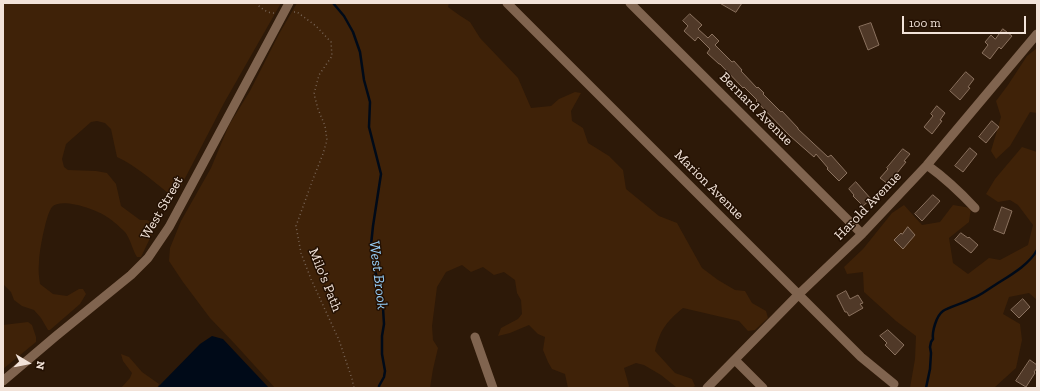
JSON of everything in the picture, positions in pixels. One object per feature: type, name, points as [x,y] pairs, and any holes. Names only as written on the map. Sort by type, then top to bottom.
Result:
[{"type":"street","name":"Marion Avenue","points":[[507,3],[861,357],[894,384]]},
{"type":"street","name":"Bernard Avenue","points":[[630,3],[862,234]]},
{"type":"street","name":"West Street","points":[[3,380],[120,285],[141,266],[153,252],[169,227],[287,7]]},
{"type":"street","name":"Harold Avenue","points":[[707,388],[799,294],[862,234],[927,166],[1037,34]]},
{"type":"street","points":[[927,166],[951,185],[975,208]]},
{"type":"street","points":[[475,337],[492,388]]},
{"type":"street","points":[[736,360],[763,388]]},
{"type":"path","name":"Milo's Path","points":[[256,3],[272,13],[287,7],[297,12],[316,26],[331,42],[332,56],[319,75],[314,94],[325,126],[327,140],[296,226],[301,253],[311,279],[339,340],[354,388]]},
{"type":"shaded area","points":[[3,3],[281,3],[224,103],[181,186],[173,194],[168,193],[150,178],[117,157],[111,129],[105,123],[97,121],[91,122],[66,144],[62,159],[64,167],[68,170],[107,173],[116,184],[121,206],[140,220],[147,220],[154,226],[153,232],[141,257],[137,257],[125,232],[104,215],[78,205],[62,203],[56,204],[52,207],[45,225],[40,251],[40,284],[53,294],[67,296],[79,289],[83,289],[86,294],[80,304],[50,330],[48,330],[34,310],[22,306],[14,300],[11,292],[3,284]]},
{"type":"shaded area","points":[[297,3],[449,3],[448,7],[470,22],[480,38],[518,78],[531,108],[551,106],[559,99],[575,92],[581,93],[571,111],[572,121],[583,128],[588,143],[609,156],[623,170],[626,189],[659,216],[677,223],[702,268],[735,290],[745,291],[752,303],[766,311],[768,318],[755,330],[748,331],[739,321],[683,308],[677,313],[664,327],[655,351],[675,373],[692,379],[695,386],[692,388],[676,387],[661,375],[644,365],[636,363],[624,368],[629,386],[628,388],[568,388],[565,374],[552,369],[548,362],[543,350],[545,337],[538,334],[529,325],[498,336],[501,328],[518,319],[522,314],[521,300],[517,293],[515,280],[504,272],[494,275],[483,267],[471,272],[462,265],[446,272],[437,287],[432,326],[433,340],[438,348],[430,388],[275,388],[210,318],[169,261],[170,248],[181,221],[211,168],[229,125],[250,91],[279,34]]},
{"type":"shaded area","points":[[1037,48],[1037,113],[1030,112],[1010,146],[996,159],[991,151],[1001,117],[996,101],[1027,56]]},
{"type":"shaded area","points":[[1022,147],[1037,152],[1037,300],[1029,293],[1009,297],[1003,314],[1020,324],[1022,340],[1016,368],[995,388],[910,388],[915,359],[916,336],[896,321],[864,292],[863,272],[847,274],[844,267],[863,249],[892,213],[904,205],[922,225],[940,222],[953,205],[971,208],[969,222],[949,238],[953,263],[968,274],[989,258],[1000,260],[1028,245],[1033,225],[1018,205],[1010,200],[998,202],[986,194],[995,179]]},
{"type":"shaded area","points":[[28,322],[32,325],[36,342],[3,369],[3,325]]},
{"type":"shaded area","points":[[121,354],[129,357],[142,372],[159,384],[157,388],[121,388],[130,378],[132,373],[123,361]]},
{"type":"water","points":[[212,336],[223,339],[269,388],[157,388],[200,344]]},
{"type":"building","points":[[720,3],[742,3],[736,12]]},
{"type":"building","points":[[690,14],[702,25],[698,29],[708,38],[712,34],[719,41],[715,45],[732,62],[734,61],[757,88],[758,87],[781,112],[782,111],[798,129],[828,157],[831,155],[847,173],[839,181],[827,169],[828,168],[816,154],[814,157],[790,136],[744,87],[743,88],[707,53],[710,49],[698,37],[695,41],[684,31],[688,26],[683,21]]},
{"type":"building","points":[[871,23],[879,45],[868,50],[859,27]]},
{"type":"building","points":[[1003,29],[1012,36],[1001,49],[999,47],[990,59],[982,53],[988,45],[985,42],[991,35],[995,39]]},
{"type":"building","points":[[966,72],[974,79],[968,87],[970,88],[960,100],[950,91]]},
{"type":"building","points":[[937,106],[945,113],[940,120],[942,121],[932,134],[924,127],[933,116],[931,114]]},
{"type":"building","points":[[992,121],[999,127],[986,143],[979,137]]},
{"type":"building","points":[[970,148],[977,154],[963,172],[955,166]]},
{"type":"building","points":[[903,149],[910,154],[904,161],[906,162],[888,184],[880,178]]},
{"type":"building","points":[[856,182],[871,199],[863,206],[853,196],[854,195],[849,189]]},
{"type":"building","points":[[933,195],[940,201],[922,221],[915,214]]},
{"type":"building","points":[[1002,207],[1012,211],[1004,234],[994,230]]},
{"type":"building","points":[[908,227],[915,235],[903,249],[894,240]]},
{"type":"building","points":[[961,233],[968,238],[969,237],[978,245],[971,253],[955,240]]},
{"type":"building","points":[[846,291],[850,299],[858,295],[863,303],[860,304],[863,308],[849,316],[847,312],[845,312],[837,296]]},
{"type":"building","points":[[1023,299],[1030,307],[1019,318],[1011,310]]},
{"type":"building","points":[[888,330],[904,345],[895,355],[885,345],[887,343],[880,336]]},
{"type":"building","points":[[1030,360],[1037,365],[1037,368],[1026,387],[1016,381]]},
{"type":"waterway","name":"West Brook","points":[[333,3],[344,16],[353,32],[360,52],[364,80],[370,102],[369,127],[381,174],[371,245],[373,265],[381,290],[384,324],[382,354],[385,371],[379,388]]},
{"type":"waterway","points":[[926,388],[930,369],[930,347],[938,316],[943,311],[977,296],[1012,274],[1029,261],[1037,250]]}]
